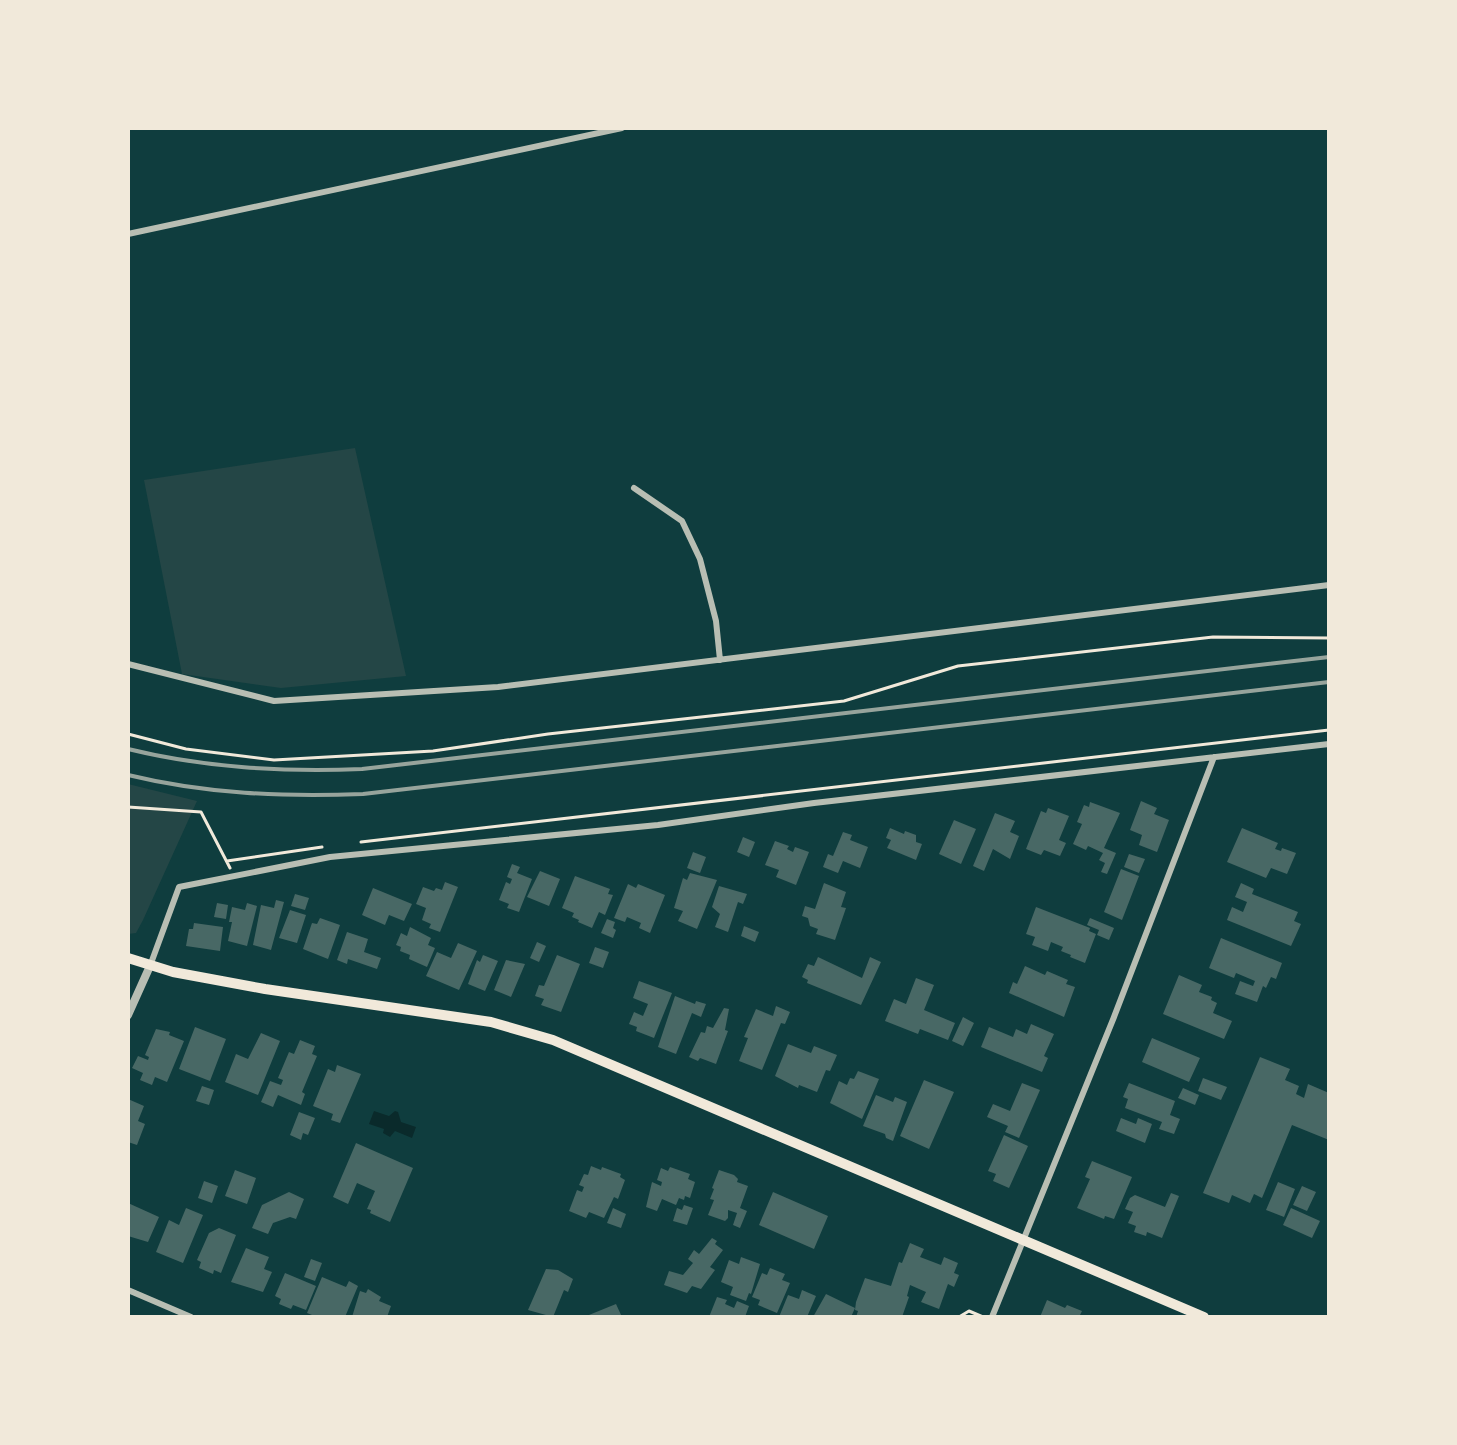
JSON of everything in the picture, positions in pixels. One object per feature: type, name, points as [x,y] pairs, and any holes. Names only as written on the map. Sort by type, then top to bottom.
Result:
[{"type":"main road","points":[[128,958],[150,966],[265,989],[491,1022],[553,1040],[1204,1317]]},
{"type":"street","points":[[128,234],[622,128]]},
{"type":"street","points":[[634,488],[682,521],[700,559],[716,621],[720,660]]},
{"type":"street","points":[[128,664],[274,701],[498,687],[1329,585]]},
{"type":"street","points":[[128,1015],[179,887],[330,857],[658,825],[825,801],[1329,744]]},
{"type":"street","points":[[992,1317],[1214,757]]},
{"type":"street","points":[[128,1290],[191,1317]]},
{"type":"path","points":[[128,734],[186,749],[274,760],[433,751],[548,734],[844,701],[958,666],[1213,637],[1329,638]]},
{"type":"path","points":[[348,844],[1329,730]]},
{"type":"path","points":[[128,807],[201,812],[234,876]]},
{"type":"path","points":[[227,861],[332,846]]},
{"type":"path","points":[[959,1317],[969,1311],[983,1317]]},
{"type":"shaded area","points":[[355,448],[406,676],[281,688],[182,674],[144,480]]},
{"type":"shaded area","points":[[128,784],[197,801],[143,920],[136,933],[128,934]]},
{"type":"shaded area","points":[[374,1111],[389,1116],[398,1112],[401,1122],[416,1127],[412,1138],[395,1131],[390,1137],[383,1133],[384,1129],[369,1124]]},
{"type":"building","points":[[1141,801],[1157,808],[1154,814],[1169,820],[1157,852],[1139,845],[1142,835],[1130,830]]},
{"type":"building","points":[[1090,802],[1120,813],[1104,848],[1116,853],[1107,874],[1101,872],[1105,863],[1099,860],[1103,853],[1073,844],[1082,824],[1077,822],[1084,805],[1089,807]]},
{"type":"building","points":[[1048,808],[1069,816],[1059,840],[1066,843],[1060,856],[1044,850],[1041,855],[1026,849],[1041,811],[1046,813]]},
{"type":"building","points":[[995,813],[1015,821],[1010,832],[1019,836],[1010,859],[993,849],[984,871],[973,866]]},
{"type":"building","points":[[954,820],[976,829],[961,864],[939,854]]},
{"type":"building","points":[[890,828],[916,835],[916,842],[922,844],[916,860],[887,848],[891,840],[886,838]]},
{"type":"building","points":[[1242,828],[1278,843],[1275,849],[1296,853],[1287,874],[1271,868],[1266,878],[1227,862]]},
{"type":"building","points":[[843,832],[852,835],[850,840],[868,847],[860,868],[843,861],[838,873],[823,867],[828,854],[833,856]]},
{"type":"building","points":[[743,837],[755,842],[749,857],[737,852]]},
{"type":"building","points":[[775,841],[789,846],[787,849],[793,852],[795,847],[809,852],[796,885],[776,877],[779,870],[765,865]]},
{"type":"building","points":[[693,852],[706,857],[700,873],[687,868]]},
{"type":"building","points":[[1129,854],[1145,859],[1139,873],[1124,867]]},
{"type":"building","points":[[512,864],[520,867],[517,873],[532,879],[519,912],[507,908],[509,904],[499,900],[506,882],[510,884],[512,879],[507,877]]},
{"type":"building","points":[[1121,869],[1139,876],[1122,920],[1104,912]]},
{"type":"building","points":[[540,871],[560,879],[549,906],[527,897]]},
{"type":"building","points":[[690,873],[717,880],[697,929],[678,921],[683,911],[674,908],[683,878],[687,880]]},
{"type":"building","points":[[575,876],[610,889],[608,894],[613,895],[605,915],[599,912],[592,928],[578,922],[572,917],[574,913],[562,908]]},
{"type":"building","points":[[445,882],[458,887],[440,932],[429,928],[431,924],[422,920],[426,908],[416,904],[423,887],[442,890]]},
{"type":"building","points":[[824,883],[846,892],[841,907],[846,908],[835,940],[816,934],[818,929],[810,926],[808,918],[802,916],[805,906],[815,909]]},
{"type":"building","points":[[1241,883],[1254,889],[1252,894],[1298,912],[1294,921],[1301,924],[1291,946],[1227,920],[1232,907],[1243,912],[1247,902],[1235,897]]},
{"type":"building","points":[[628,884],[636,888],[638,884],[665,895],[650,933],[639,928],[641,923],[627,917],[625,922],[614,918]]},
{"type":"building","points":[[719,886],[747,894],[743,904],[738,902],[728,932],[715,927],[720,914],[712,907]]},
{"type":"building","points":[[373,888],[412,904],[404,921],[389,915],[385,925],[362,915]]},
{"type":"building","points":[[295,894],[309,898],[305,910],[291,906]]},
{"type":"building","points":[[276,900],[284,902],[271,950],[253,945],[261,905],[274,908]]},
{"type":"building","points":[[217,903],[228,905],[226,919],[214,917]]},
{"type":"building","points":[[247,903],[257,906],[247,946],[228,941],[232,907],[245,910]]},
{"type":"building","points":[[1036,907],[1090,928],[1089,931],[1096,934],[1085,963],[1070,957],[1061,951],[1063,947],[1051,942],[1048,951],[1032,945],[1035,937],[1026,934]]},
{"type":"building","points":[[290,910],[306,915],[297,943],[279,938]]},
{"type":"building","points":[[320,918],[340,925],[328,959],[303,949],[312,923],[317,924]]},
{"type":"building","points":[[1090,918],[1114,928],[1109,940],[1097,935],[1099,930],[1087,925]]},
{"type":"building","points":[[607,919],[615,922],[613,938],[601,933]]},
{"type":"building","points":[[194,923],[223,927],[220,951],[186,946],[189,929],[193,929]]},
{"type":"building","points":[[744,926],[759,932],[755,942],[741,936]]},
{"type":"building","points":[[410,927],[431,938],[428,945],[435,948],[427,967],[409,959],[410,955],[400,951],[401,947],[396,945],[401,933],[407,936]]},
{"type":"building","points":[[347,932],[368,939],[364,952],[381,958],[377,969],[348,959],[347,964],[337,960]]},
{"type":"building","points":[[1221,938],[1282,963],[1276,979],[1271,977],[1266,988],[1263,986],[1257,1002],[1235,994],[1240,981],[1253,986],[1255,981],[1236,973],[1234,978],[1209,968]]},
{"type":"building","points":[[537,942],[546,946],[539,962],[530,958]]},
{"type":"building","points":[[458,943],[477,951],[459,990],[426,976],[437,952],[451,958]]},
{"type":"building","points":[[595,947],[609,952],[603,968],[589,963]]},
{"type":"building","points":[[483,955],[498,961],[485,991],[468,984],[477,960],[480,962]]},
{"type":"building","points":[[557,955],[580,964],[561,1012],[541,1005],[544,999],[535,996],[539,985],[544,986]]},
{"type":"building","points":[[818,957],[862,978],[870,957],[881,962],[861,1005],[807,983],[808,980],[802,977],[808,964],[814,966]]},
{"type":"building","points":[[506,960],[525,964],[511,997],[494,990]]},
{"type":"building","points":[[1025,966],[1045,975],[1047,971],[1068,980],[1066,984],[1075,987],[1064,1017],[1009,993]]},
{"type":"building","points":[[1179,975],[1202,985],[1199,992],[1212,997],[1211,1000],[1217,1003],[1213,1013],[1232,1021],[1224,1039],[1163,1014]]},
{"type":"building","points":[[916,978],[934,985],[924,1010],[955,1023],[948,1040],[920,1029],[918,1034],[885,1021],[894,999],[906,1004]]},
{"type":"building","points":[[639,981],[672,993],[654,1038],[636,1031],[637,1027],[629,1024],[634,1012],[643,1016],[648,1004],[633,998]]},
{"type":"building","points":[[675,996],[695,1004],[696,1001],[706,1004],[701,1017],[692,1013],[676,1054],[658,1047]]},
{"type":"building","points":[[776,1006],[790,1012],[785,1024],[781,1023],[762,1070],[739,1061],[748,1038],[744,1037],[756,1009],[773,1016]]},
{"type":"building","points":[[724,1008],[729,1009],[725,1030],[728,1031],[716,1064],[689,1057],[701,1032],[705,1033],[707,1026],[713,1028]]},
{"type":"building","points":[[963,1017],[974,1023],[963,1046],[952,1041]]},
{"type":"building","points":[[1031,1024],[1054,1034],[1044,1056],[1048,1058],[1042,1072],[981,1047],[989,1027],[1013,1037],[1016,1029],[1027,1034]]},
{"type":"building","points":[[195,1027],[226,1039],[210,1081],[179,1069]]},
{"type":"building","points":[[156,1029],[170,1032],[169,1035],[184,1041],[167,1082],[155,1077],[152,1085],[140,1080],[143,1073],[132,1068],[138,1056],[148,1060],[149,1057],[145,1055]]},
{"type":"building","points":[[261,1033],[280,1041],[258,1095],[225,1082],[236,1054],[248,1059]]},
{"type":"building","points":[[1152,1038],[1200,1058],[1189,1082],[1142,1062]]},
{"type":"building","points":[[300,1040],[315,1046],[312,1054],[317,1056],[302,1092],[305,1094],[301,1105],[278,1095],[273,1107],[261,1102],[270,1081],[281,1085],[283,1080],[278,1078],[289,1052],[294,1054]]},
{"type":"building","points":[[788,1044],[811,1053],[814,1046],[837,1055],[830,1071],[826,1070],[817,1092],[799,1085],[798,1088],[775,1076]]},
{"type":"building","points":[[1260,1057],[1290,1069],[1285,1080],[1299,1086],[1296,1094],[1304,1098],[1308,1084],[1329,1093],[1329,1140],[1292,1125],[1262,1198],[1254,1194],[1250,1203],[1232,1195],[1229,1203],[1203,1193]]},
{"type":"building","points":[[337,1065],[361,1074],[340,1123],[331,1120],[333,1114],[313,1106],[328,1069],[335,1072]]},
{"type":"building","points":[[858,1071],[879,1079],[862,1119],[830,1103],[839,1081],[847,1085]]},
{"type":"building","points":[[1203,1078],[1227,1087],[1221,1100],[1198,1091]]},
{"type":"building","points":[[924,1080],[954,1092],[929,1149],[900,1136]]},
{"type":"building","points":[[1022,1083],[1040,1090],[1019,1138],[1005,1132],[1008,1126],[987,1117],[993,1104],[1010,1111]]},
{"type":"building","points":[[1129,1083],[1175,1101],[1170,1115],[1180,1119],[1174,1134],[1159,1129],[1162,1122],[1125,1108],[1128,1099],[1123,1097]]},
{"type":"building","points":[[202,1086],[214,1090],[209,1105],[196,1101]]},
{"type":"building","points":[[1183,1088],[1199,1095],[1195,1105],[1178,1098]]},
{"type":"building","points":[[876,1095],[893,1102],[895,1097],[907,1102],[893,1141],[885,1134],[863,1126]]},
{"type":"building","points":[[128,1099],[144,1106],[138,1121],[145,1124],[137,1145],[128,1142]]},
{"type":"building","points":[[299,1112],[315,1118],[308,1135],[303,1133],[301,1140],[290,1135]]},
{"type":"building","points":[[1121,1118],[1136,1124],[1138,1118],[1152,1124],[1145,1143],[1116,1131]]},
{"type":"building","points":[[1004,1135],[1028,1146],[1009,1188],[993,1181],[996,1174],[988,1171]]},
{"type":"building","points":[[356,1143],[413,1168],[390,1222],[370,1213],[371,1210],[367,1209],[375,1191],[357,1183],[348,1204],[333,1197]]},
{"type":"building","points":[[1092,1161],[1132,1177],[1114,1219],[1105,1216],[1104,1219],[1077,1208],[1090,1179],[1085,1177]]},
{"type":"building","points":[[591,1166],[621,1174],[620,1177],[625,1180],[618,1199],[614,1197],[604,1218],[589,1212],[586,1218],[569,1211],[577,1190],[582,1192],[584,1187],[579,1185]]},
{"type":"building","points":[[670,1167],[690,1174],[688,1179],[695,1182],[690,1198],[679,1198],[676,1205],[662,1199],[657,1211],[646,1207],[652,1182],[661,1186],[662,1182],[657,1180],[661,1168],[668,1171]]},
{"type":"building","points":[[235,1170],[256,1178],[247,1204],[225,1196]]},
{"type":"building","points":[[719,1170],[734,1175],[737,1182],[748,1186],[740,1208],[747,1211],[740,1228],[733,1225],[737,1213],[728,1210],[725,1221],[708,1215],[714,1200],[710,1199],[712,1188]]},
{"type":"building","points":[[204,1181],[218,1186],[212,1203],[198,1198]]},
{"type":"building","points":[[1278,1182],[1295,1189],[1284,1217],[1266,1210]]},
{"type":"building","points":[[1302,1186],[1316,1192],[1307,1211],[1293,1205]]},
{"type":"building","points":[[289,1192],[304,1199],[296,1219],[290,1217],[273,1223],[268,1234],[252,1228],[262,1205]]},
{"type":"building","points":[[773,1192],[828,1216],[814,1249],[759,1225]]},
{"type":"building","points":[[1171,1193],[1179,1196],[1162,1238],[1147,1232],[1146,1236],[1134,1232],[1136,1226],[1128,1223],[1133,1212],[1125,1209],[1130,1198],[1135,1195],[1165,1207]]},
{"type":"building","points":[[128,1203],[159,1217],[148,1242],[128,1236]]},
{"type":"building","points":[[684,1205],[693,1208],[687,1225],[673,1221],[677,1208],[682,1210]]},
{"type":"building","points":[[186,1208],[203,1215],[183,1263],[156,1252],[169,1220],[179,1225]]},
{"type":"building","points":[[613,1208],[626,1214],[621,1228],[607,1223]]},
{"type":"building","points":[[1291,1208],[1320,1221],[1312,1238],[1283,1225]]},
{"type":"building","points":[[219,1228],[236,1235],[221,1273],[214,1270],[213,1274],[199,1268],[201,1262],[197,1260],[209,1233]]},
{"type":"building","points":[[712,1238],[723,1250],[710,1267],[715,1270],[701,1289],[692,1286],[687,1293],[664,1285],[669,1271],[683,1275],[693,1263],[688,1259],[694,1250],[699,1254]]},
{"type":"building","points":[[910,1243],[924,1249],[920,1257],[941,1265],[944,1257],[958,1263],[954,1273],[959,1275],[954,1287],[948,1284],[939,1309],[921,1302],[926,1292],[910,1285],[902,1317],[856,1317],[856,1302],[865,1278],[891,1286]]},
{"type":"building","points":[[246,1248],[269,1257],[264,1269],[272,1272],[263,1292],[231,1282]]},
{"type":"building","points":[[741,1257],[760,1264],[746,1301],[730,1295],[733,1287],[721,1282],[729,1260],[739,1264]]},
{"type":"building","points":[[311,1259],[322,1263],[315,1281],[304,1277]]},
{"type":"building","points":[[770,1268],[785,1274],[782,1280],[790,1283],[777,1313],[758,1305],[760,1300],[752,1297],[762,1273],[767,1275]]},
{"type":"building","points":[[546,1269],[558,1270],[573,1279],[568,1292],[564,1290],[553,1317],[528,1310]]},
{"type":"building","points":[[285,1273],[316,1286],[306,1310],[279,1304],[281,1299],[275,1296]]},
{"type":"building","points":[[322,1277],[346,1287],[349,1281],[358,1286],[345,1317],[317,1317],[307,1313]]},
{"type":"building","points":[[368,1289],[381,1297],[379,1301],[391,1306],[387,1317],[352,1317],[360,1291],[366,1293]]},
{"type":"building","points":[[802,1290],[816,1296],[807,1317],[779,1317],[788,1295],[799,1299]]},
{"type":"building","points":[[826,1294],[855,1308],[851,1317],[813,1317]]},
{"type":"building","points":[[717,1297],[727,1300],[725,1304],[734,1308],[737,1301],[749,1306],[745,1317],[709,1317]]},
{"type":"building","points":[[1047,1300],[1082,1311],[1079,1317],[1040,1317]]},
{"type":"building","points":[[616,1304],[622,1317],[584,1317]]},
{"type":"railway","points":[[128,749],[186,761],[244,767],[362,769],[1329,657]]},
{"type":"railway","points":[[128,775],[245,793],[363,794],[1329,682]]}]
